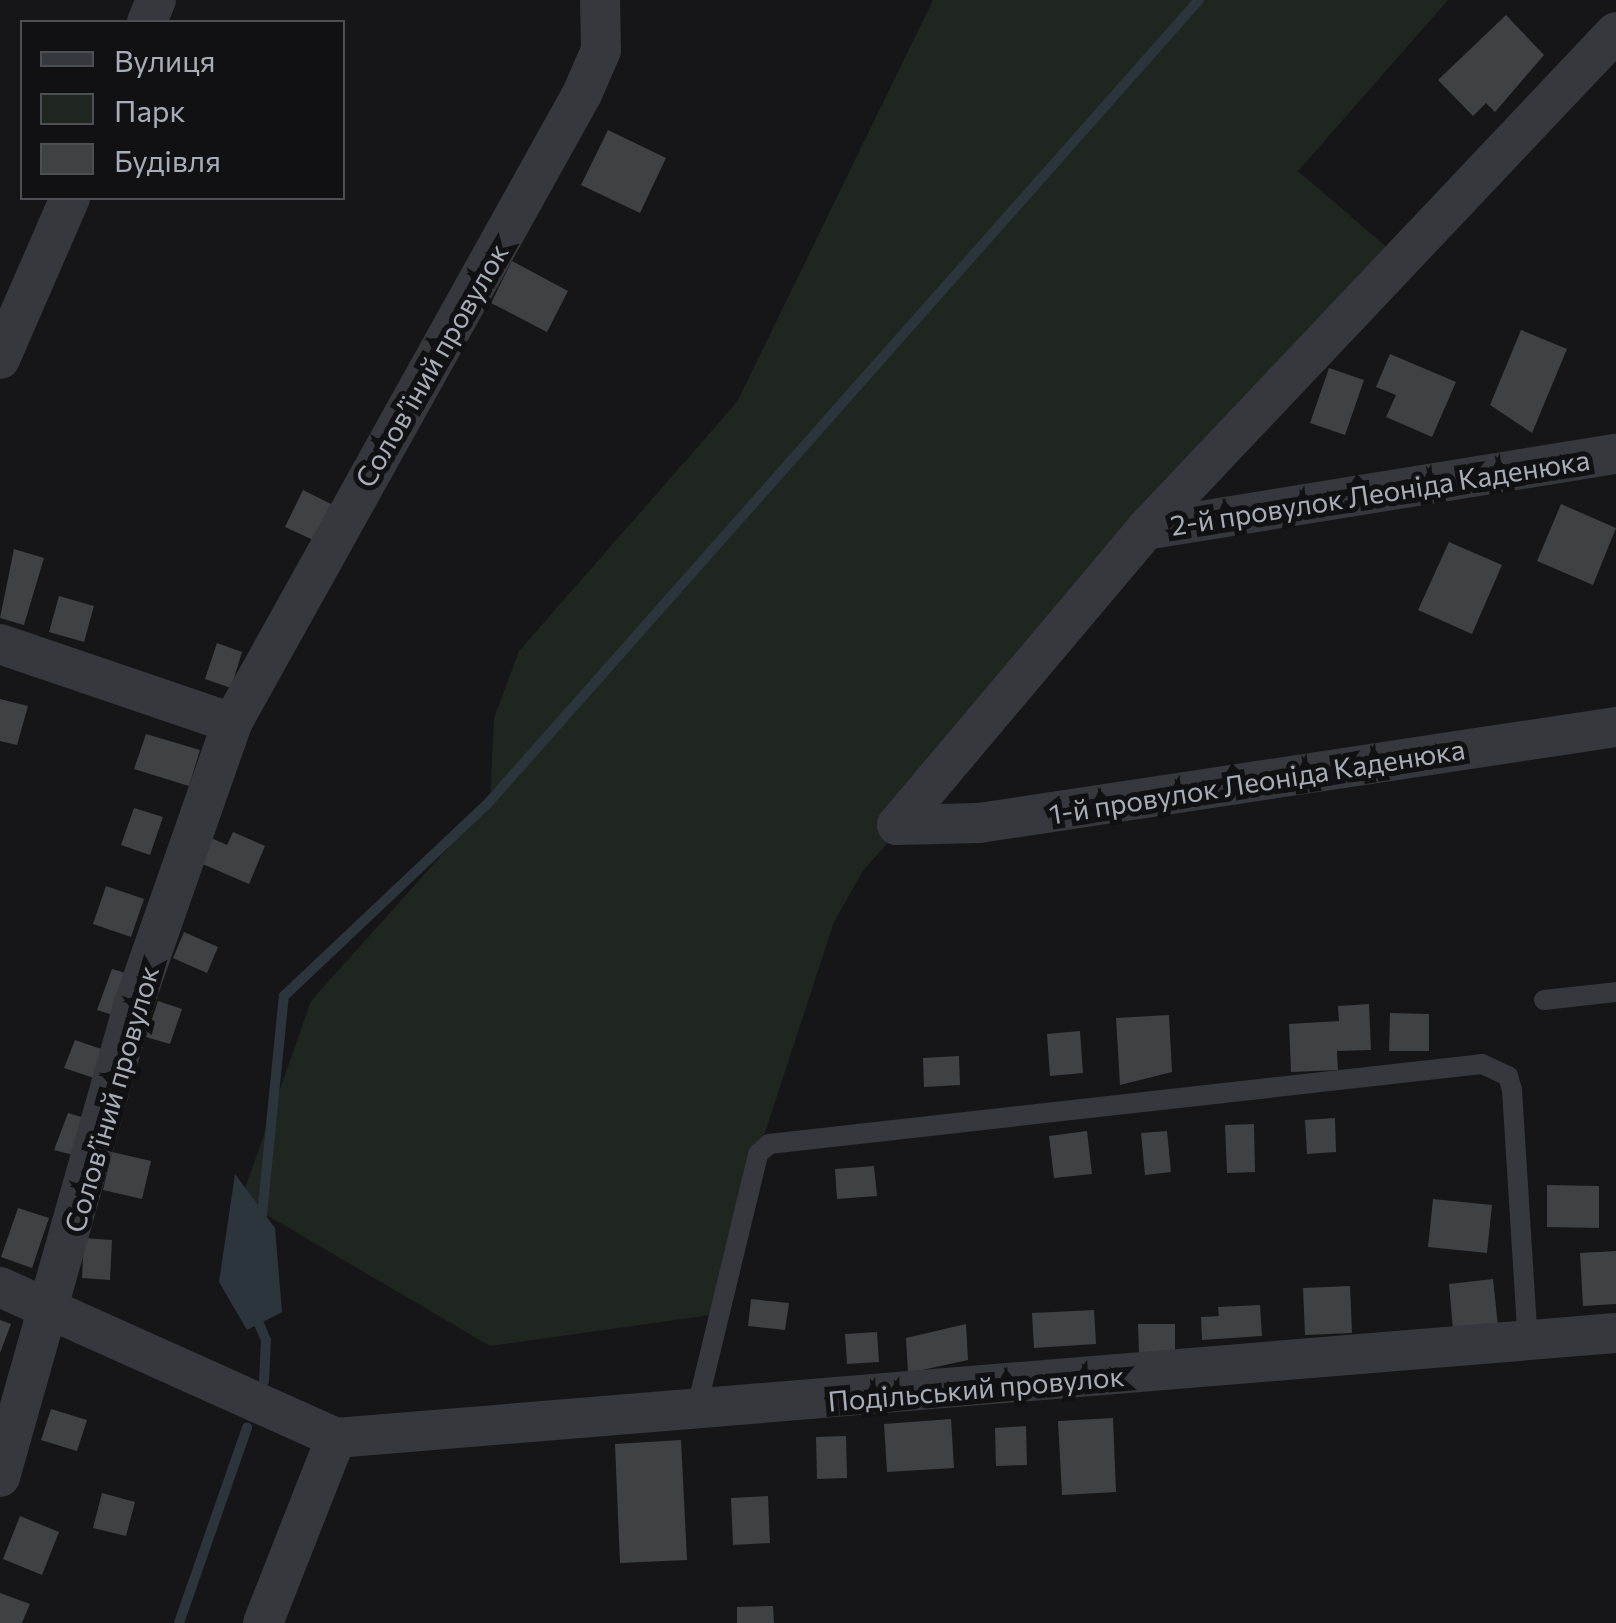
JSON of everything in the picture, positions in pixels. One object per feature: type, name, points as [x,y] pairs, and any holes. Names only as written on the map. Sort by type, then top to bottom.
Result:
[{"type":"street","name":"Соловʼїний провулок","points":[[0,1477],[54,1307],[132,1009],[232,723],[582,94],[601,50],[600,0]]},
{"type":"street","points":[[1145,530],[1616,32]]},
{"type":"street","points":[[0,359],[69,200]]},
{"type":"street","name":"2-й провулок Леоніда Каденюка","points":[[1145,530],[1616,454]]},
{"type":"street","name":"1-й провулок Леоніда Каденюка","points":[[1145,530],[897,825],[978,823],[1616,727]]},
{"type":"street","points":[[0,644],[232,723]]},
{"type":"street","points":[[0,1288],[54,1307],[336,1438],[262,1623]]},
{"type":"street","name":"Подільський провулок","points":[[336,1438],[1616,1334]]},
{"type":"lane","points":[[1544,1000],[1616,992]]},
{"type":"lane","points":[[696,1411],[758,1154],[768,1144],[1482,1064],[1508,1076],[1512,1090],[1528,1341]]},
{"type":"green space","points":[[933,0],[1448,0],[1298,171],[1398,257],[863,871],[834,922],[758,1154],[718,1314],[490,1346],[241,1200],[311,1001],[490,801],[494,718],[519,651],[737,402]]},
{"type":"shaded area","points":[[235,1174],[275,1228],[282,1312],[247,1330],[219,1282]]},
{"type":"building","points":[[1506,15],[1544,55],[1495,112],[1486,103],[1473,116],[1438,80]]},
{"type":"building","points":[[608,130],[666,158],[640,213],[581,185]]},
{"type":"building","points":[[512,261],[568,291],[547,332],[491,303]]},
{"type":"building","points":[[1521,330],[1567,349],[1532,433],[1490,405]]},
{"type":"building","points":[[1390,354],[1456,382],[1432,437],[1386,417],[1396,395],[1376,387]]},
{"type":"building","points":[[1329,368],[1364,380],[1345,435],[1310,423]]},
{"type":"building","points":[[303,490],[331,504],[313,540],[285,527]]},
{"type":"building","points":[[1561,504],[1616,528],[1593,585],[1537,561]]},
{"type":"building","points":[[1449,542],[1502,565],[1472,634],[1418,610]]},
{"type":"building","points":[[14,549],[44,558],[24,625],[0,618]]},
{"type":"building","points":[[59,596],[94,606],[84,642],[49,632]]},
{"type":"building","points":[[217,643],[242,652],[231,688],[205,679]]},
{"type":"building","points":[[0,699],[28,706],[17,745],[0,741]]},
{"type":"building","points":[[146,734],[200,750],[189,786],[134,769]]},
{"type":"building","points":[[134,808],[163,817],[150,855],[121,845]]},
{"type":"building","points":[[233,832],[265,846],[249,884],[191,859],[202,834],[227,845]]},
{"type":"building","points":[[106,886],[144,899],[131,937],[93,924]]},
{"type":"building","points":[[184,932],[218,947],[207,973],[173,958]]},
{"type":"building","points":[[112,969],[136,976],[122,1018],[97,1010]]},
{"type":"building","points":[[158,1001],[182,1009],[170,1044],[146,1037]]},
{"type":"building","points":[[1369,1004],[1371,1050],[1337,1051],[1338,1070],[1291,1072],[1289,1024],[1339,1021],[1338,1006]]},
{"type":"building","points":[[1390,1013],[1429,1014],[1429,1051],[1389,1051]]},
{"type":"building","points":[[1169,1015],[1172,1072],[1120,1085],[1116,1018]]},
{"type":"building","points":[[1080,1031],[1083,1073],[1050,1076],[1047,1034]]},
{"type":"building","points":[[75,1040],[113,1053],[103,1081],[64,1068]]},
{"type":"building","points":[[959,1056],[960,1085],[924,1087],[923,1058]]},
{"type":"building","points":[[68,1113],[95,1121],[81,1157],[54,1150]]},
{"type":"building","points":[[1335,1118],[1336,1152],[1307,1154],[1305,1120]]},
{"type":"building","points":[[1254,1124],[1255,1172],[1227,1173],[1225,1125]]},
{"type":"building","points":[[1087,1131],[1092,1174],[1054,1178],[1049,1136]]},
{"type":"building","points":[[1167,1131],[1171,1172],[1145,1175],[1141,1133]]},
{"type":"building","points":[[112,1152],[151,1161],[142,1199],[103,1190]]},
{"type":"building","points":[[874,1166],[877,1196],[837,1199],[835,1169]]},
{"type":"building","points":[[1547,1185],[1599,1186],[1599,1228],[1547,1227]]},
{"type":"building","points":[[1433,1199],[1492,1205],[1487,1253],[1428,1247]]},
{"type":"building","points":[[18,1208],[49,1218],[32,1268],[1,1257]]},
{"type":"building","points":[[84,1238],[112,1240],[110,1280],[82,1278]]},
{"type":"building","points":[[1616,1251],[1616,1304],[1583,1306],[1580,1253]]},
{"type":"building","points":[[1493,1279],[1498,1326],[1453,1330],[1449,1284]]},
{"type":"building","points":[[1350,1286],[1352,1333],[1305,1335],[1303,1288]]},
{"type":"building","points":[[751,1299],[789,1303],[785,1330],[748,1326]]},
{"type":"building","points":[[1260,1305],[1262,1336],[1202,1340],[1201,1317],[1219,1316],[1218,1307]]},
{"type":"building","points":[[1094,1310],[1096,1344],[1034,1348],[1032,1313]]},
{"type":"building","points":[[0,1320],[11,1324],[0,1353]]},
{"type":"building","points":[[966,1324],[968,1360],[908,1373],[906,1338]]},
{"type":"building","points":[[1138,1324],[1175,1324],[1175,1353],[1139,1354]]},
{"type":"building","points":[[877,1332],[879,1362],[847,1364],[845,1334]]},
{"type":"building","points":[[51,1409],[87,1420],[77,1451],[41,1440]]},
{"type":"building","points":[[1113,1418],[1116,1492],[1062,1495],[1058,1421]]},
{"type":"building","points":[[951,1419],[954,1468],[887,1472],[884,1424]]},
{"type":"building","points":[[1026,1426],[1027,1465],[996,1466],[995,1428]]},
{"type":"building","points":[[846,1436],[847,1478],[817,1479],[816,1437]]},
{"type":"building","points":[[681,1440],[687,1560],[620,1563],[615,1444]]},
{"type":"building","points":[[102,1493],[135,1502],[126,1536],[93,1528]]},
{"type":"building","points":[[768,1496],[770,1543],[733,1545],[731,1498]]},
{"type":"building","points":[[20,1516],[59,1532],[42,1575],[3,1559]]},
{"type":"building","points":[[0,1593],[30,1604],[22,1623],[0,1623]]},
{"type":"building","points":[[773,1606],[774,1623],[737,1623],[737,1607]]},
{"type":"waterway","points":[[261,1225],[284,996],[490,801],[1199,0]]},
{"type":"waterway","points":[[254,1312],[266,1340],[264,1381]]},
{"type":"waterway","points":[[179,1623],[247,1428]]}]
